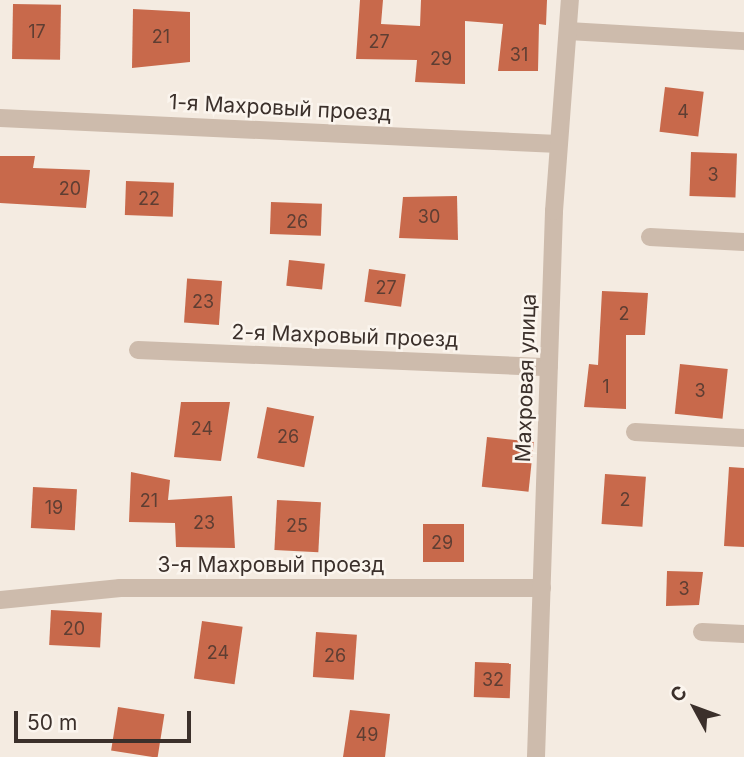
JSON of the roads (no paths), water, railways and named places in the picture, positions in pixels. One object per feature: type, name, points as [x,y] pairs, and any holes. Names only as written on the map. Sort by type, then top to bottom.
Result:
[{"type":"street","name":"Махровая улица","points":[[536,757],[558,144],[570,0]]},
{"type":"street","points":[[568,31],[744,41]]},
{"type":"street","name":"1-я Махровый проезд","points":[[0,118],[558,144]]},
{"type":"street","points":[[650,237],[744,242]]},
{"type":"street","name":"2-я Махровый проезд","points":[[138,350],[549,367]]},
{"type":"street","points":[[635,432],[744,438]]},
{"type":"street","name":"3-я Махровый проезд","points":[[0,600],[120,588],[542,588]]},
{"type":"street","points":[[702,632],[744,634]]}]
